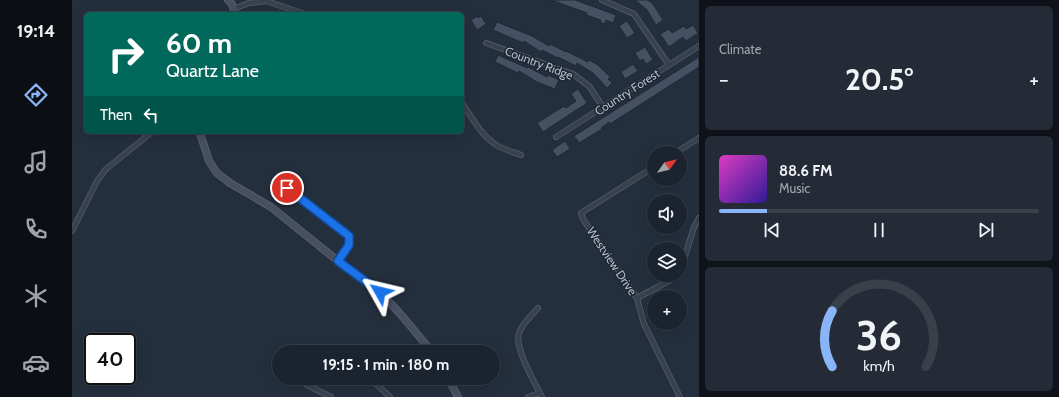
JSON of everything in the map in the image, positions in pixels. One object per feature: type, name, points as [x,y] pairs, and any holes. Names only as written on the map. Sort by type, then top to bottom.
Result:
[{"type":"street","points":[[228,0],[232,4],[234,11],[249,3],[266,1],[297,12]]},
{"type":"street","points":[[602,0],[634,14],[669,65]]},
{"type":"street","name":"Country Ridge","points":[[486,43],[573,74],[589,86],[603,107]]},
{"type":"street","name":"Country Forest","points":[[556,137],[699,46]]},
{"type":"street","points":[[464,106],[477,126],[489,140],[498,146],[521,155]]},
{"type":"street","points":[[72,231],[97,181],[106,169],[150,134]]},
{"type":"street","points":[[200,134],[209,161],[217,173],[230,183],[271,207],[338,261],[380,292],[404,317],[426,345]]},
{"type":"street","points":[[686,146],[699,138]]},
{"type":"street","name":"Westview Drive","points":[[647,171],[581,213],[583,219],[637,298],[644,324],[680,397]]},
{"type":"street","points":[[287,188],[349,236],[349,245],[338,261]]},
{"type":"street","points":[[687,249],[694,226],[699,218]]},
{"type":"street","points":[[637,298],[667,282]]},
{"type":"street","points":[[528,397],[541,395],[518,347],[518,334],[538,308]]},
{"type":"street","points":[[307,385],[330,397]]},
{"type":"street","points":[[377,385],[390,397]]},
{"type":"street","points":[[452,385],[458,397]]},
{"type":"building","points":[[551,0],[575,0],[616,15],[613,23],[606,20],[605,24],[600,22],[601,20],[586,15],[587,13]]},
{"type":"building","points":[[635,0],[648,0],[653,4],[663,20],[656,25],[647,10]]},
{"type":"building","points":[[477,16],[478,18],[481,16],[486,24],[477,30],[471,20]]},
{"type":"building","points":[[627,21],[635,33],[627,38],[619,26]]},
{"type":"building","points":[[497,22],[532,36],[549,46],[550,44],[588,62],[589,60],[598,65],[610,77],[608,79],[612,83],[607,88],[593,73],[577,63],[576,66],[542,50],[541,52],[524,41],[523,43],[493,30]]},
{"type":"building","points":[[693,25],[698,33],[686,41],[683,37],[669,47],[660,34],[669,29],[672,33],[684,26],[686,29]]},
{"type":"building","points":[[645,47],[653,60],[646,64],[643,59],[640,61],[635,53]]},
{"type":"building","points":[[498,55],[527,68],[528,67],[547,77],[548,75],[559,80],[555,89],[537,82],[519,71],[518,73],[495,62]]},
{"type":"building","points":[[699,57],[699,67],[610,124],[609,122],[601,128],[602,129],[579,143],[574,136]]},
{"type":"building","points":[[633,64],[638,71],[625,79],[621,72]]},
{"type":"building","points":[[578,89],[587,103],[543,132],[537,123],[564,106],[566,108],[576,101],[571,94]]},
{"type":"building","points":[[565,141],[570,149],[557,157],[552,150]]},
{"type":"route","points":[[287,188],[349,236],[349,245],[338,261],[380,292]]}]
